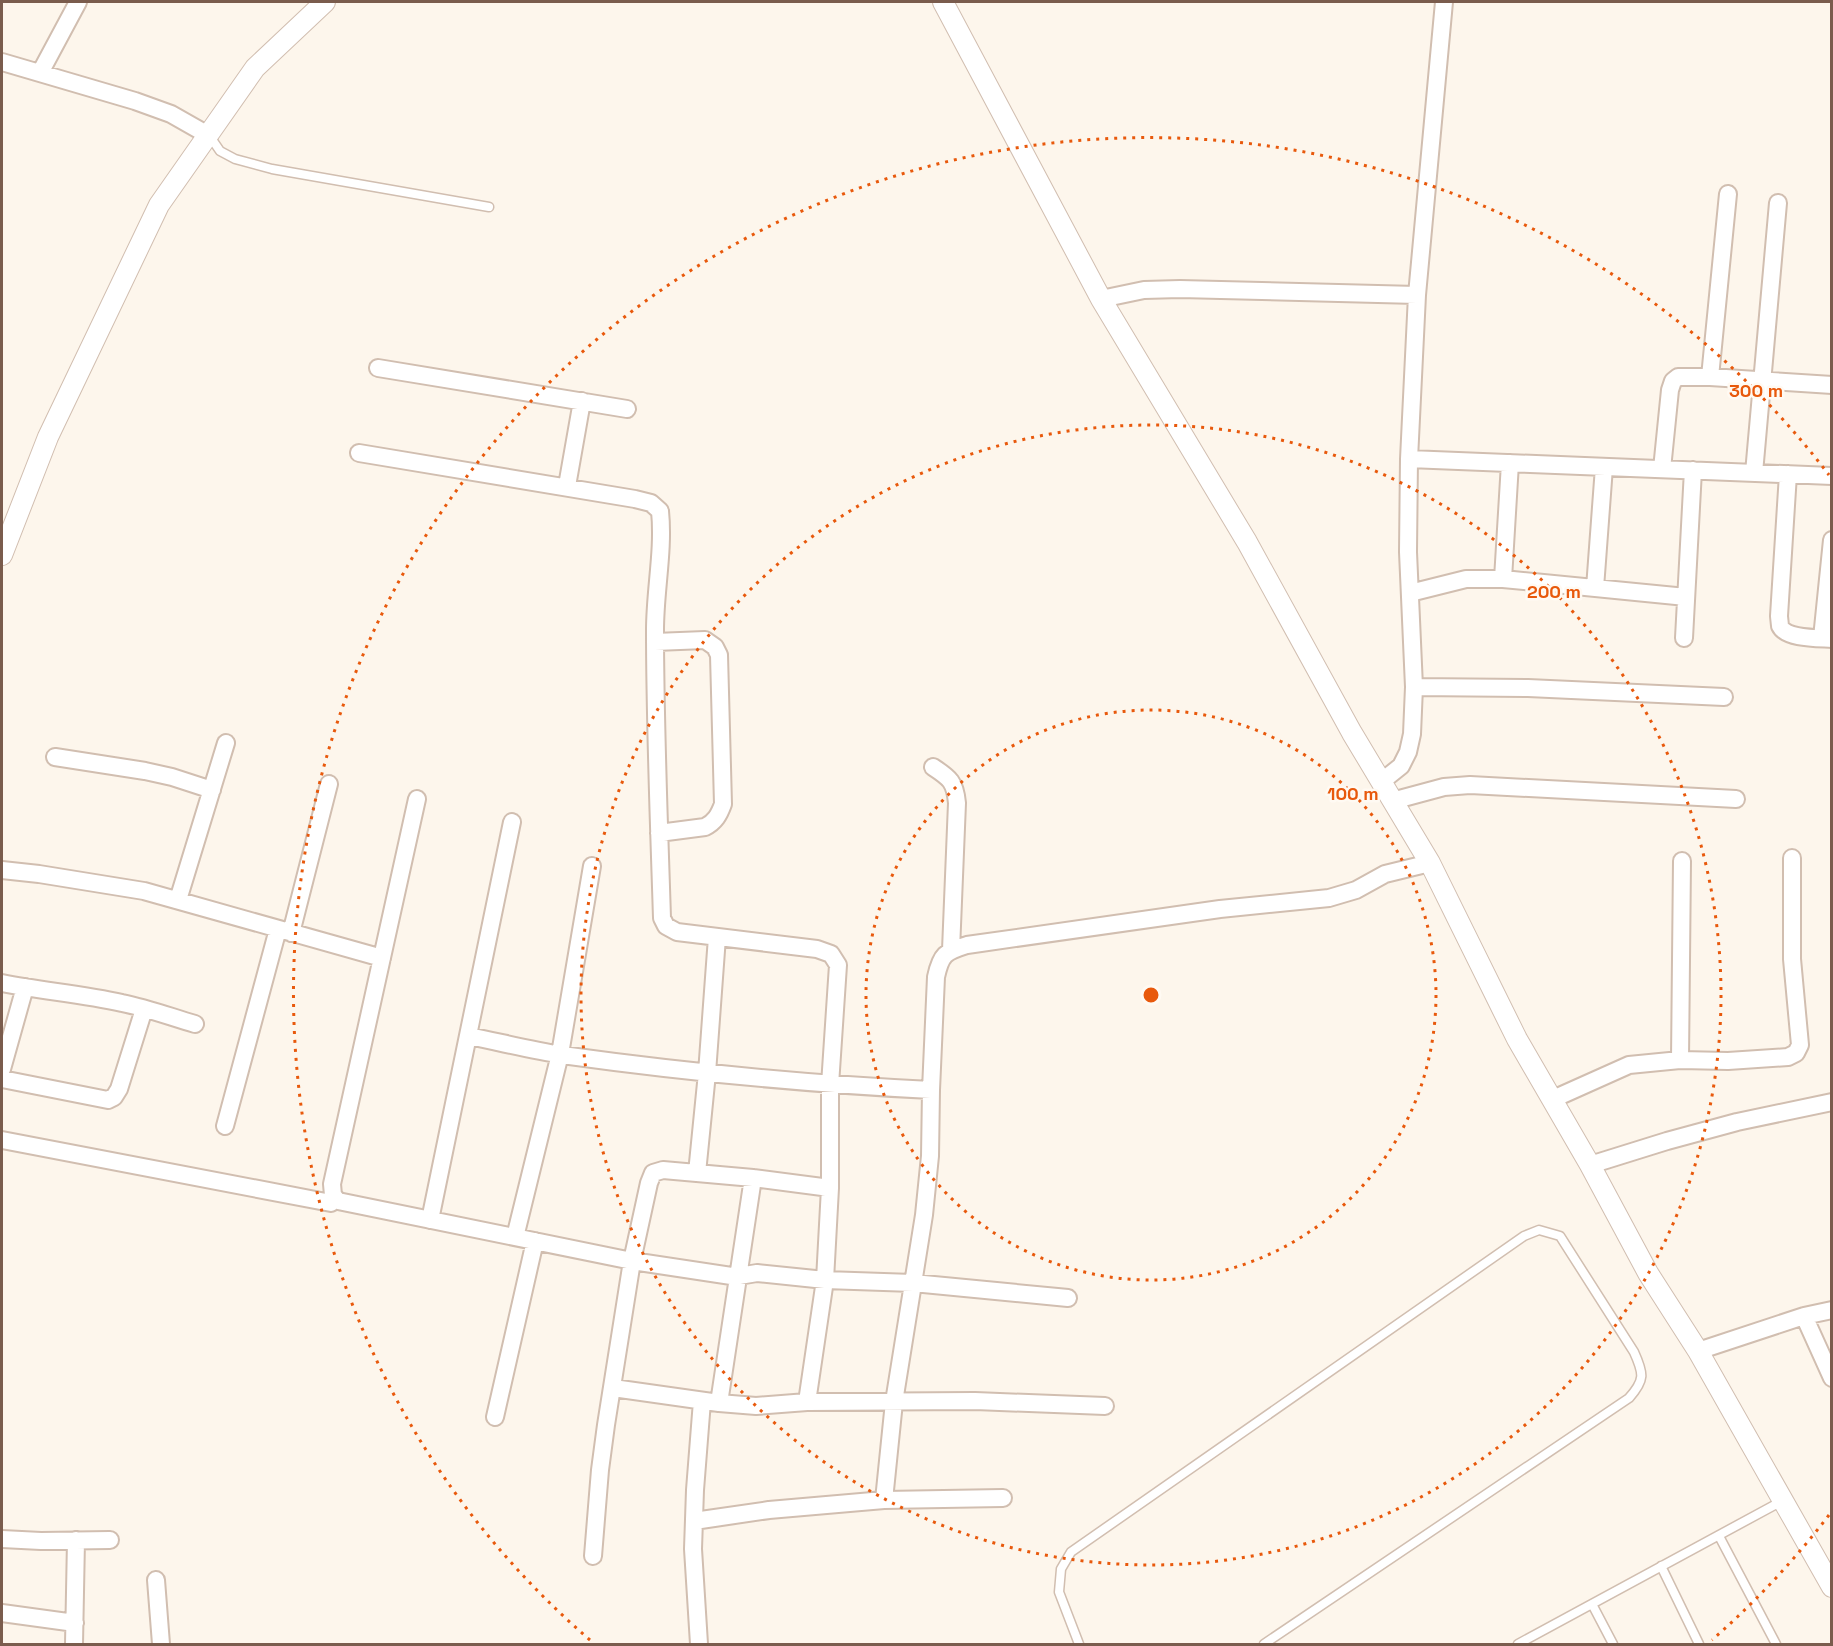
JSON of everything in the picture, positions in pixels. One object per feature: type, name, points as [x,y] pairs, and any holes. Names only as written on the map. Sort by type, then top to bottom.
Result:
[{"type":"street","points":[[40,73],[78,2]]},
{"type":"street","points":[[2,555],[48,437],[159,205],[255,68],[325,2]]},
{"type":"street","points":[[943,2],[1101,299],[1247,542],[1352,733],[1430,863],[1517,1039],[1553,1099],[1648,1272],[1698,1351],[1832,1587]]},
{"type":"street","points":[[1382,782],[1401,766],[1408,752],[1412,734],[1414,687],[1408,552],[1409,459],[1417,295],[1444,2]]},
{"type":"street","points":[[2,62],[135,101],[171,114],[208,135]]},
{"type":"street","points":[[1710,377],[1728,194]]},
{"type":"street","points":[[1754,473],[1778,203]]},
{"type":"street","points":[[1101,299],[1144,290],[1179,289],[1417,295]]},
{"type":"street","points":[[378,368],[627,409]]},
{"type":"street","points":[[1662,469],[1670,390],[1672,381],[1678,377],[1832,385]]},
{"type":"street","points":[[567,486],[582,401]]},
{"type":"street","points":[[359,453],[635,499],[651,503],[660,511],[662,528],[655,609],[655,642],[662,918],[666,926],[676,932],[817,949],[831,954],[838,965],[830,1085],[831,1188],[825,1280],[807,1402]]},
{"type":"street","points":[[1409,459],[1832,476]]},
{"type":"street","points":[[1503,579],[1510,463]]},
{"type":"street","points":[[1595,588],[1604,467]]},
{"type":"street","points":[[1684,638],[1693,470]]},
{"type":"street","points":[[1788,474],[1779,616],[1780,626],[1786,633],[1827,639],[1832,540]]},
{"type":"street","points":[[1410,593],[1466,579],[1503,579],[1686,597]]},
{"type":"street","points":[[655,642],[705,640],[715,647],[719,655],[723,804],[718,816],[705,827],[659,833]]},
{"type":"street","points":[[1414,687],[1528,688],[1724,697]]},
{"type":"street","points":[[178,900],[226,743]]},
{"type":"street","points":[[56,757],[145,771],[212,790]]},
{"type":"street","points":[[933,767],[948,777],[956,788],[951,950]]},
{"type":"street","points":[[225,1126],[329,784]]},
{"type":"street","points":[[1392,801],[1444,787],[1470,785],[1736,799]]},
{"type":"street","points":[[417,799],[332,1184],[333,1195],[338,1202],[632,1261],[738,1277],[757,1273],[825,1280],[913,1283],[1068,1298]]},
{"type":"street","points":[[430,1220],[512,822]]},
{"type":"street","points":[[1553,1099],[1629,1065],[1680,1060],[1728,1061],[1788,1057],[1796,1053],[1800,1045],[1792,959],[1792,858]]},
{"type":"street","points":[[1680,1060],[1682,861]]},
{"type":"street","points":[[884,1500],[894,1402],[924,1215],[930,1156],[936,977],[940,960],[951,950],[967,945],[1220,909],[1329,898],[1356,890],[1385,874],[1430,863]]},
{"type":"street","points":[[515,1237],[560,1054],[592,866]]},
{"type":"street","points":[[2,870],[144,891],[382,958]]},
{"type":"street","points":[[697,1173],[717,937]]},
{"type":"street","points":[[2,983],[125,1003],[195,1024]]},
{"type":"street","points":[[2,1069],[25,987]]},
{"type":"street","points":[[2,1079],[108,1100],[114,1097],[118,1089],[144,1009]]},
{"type":"street","points":[[468,1036],[560,1054],[707,1073],[830,1085],[931,1090]]},
{"type":"street","points":[[1590,1165],[1737,1122],[1832,1102]]},
{"type":"street","points":[[2,1140],[331,1203]]},
{"type":"street","points":[[593,1556],[600,1470],[632,1261],[653,1173],[663,1170],[831,1188]]},
{"type":"street","points":[[719,1403],[753,1178]]},
{"type":"street","points":[[495,1417],[535,1241]]},
{"type":"street","points":[[1698,1351],[1804,1316],[1832,1310]]},
{"type":"street","points":[[1804,1316],[1832,1378]]},
{"type":"street","points":[[613,1388],[756,1406],[807,1402],[975,1401],[1105,1406]]},
{"type":"street","points":[[699,1644],[693,1549],[702,1401]]},
{"type":"street","points":[[694,1521],[770,1510],[884,1500],[1003,1498]]},
{"type":"street","points":[[2,1539],[110,1540]]},
{"type":"street","points":[[74,1644],[76,1540]]},
{"type":"street","points":[[156,1580],[161,1644]]},
{"type":"street","points":[[2,1613],[75,1623]]},
{"type":"lane","points":[[208,135],[220,151],[235,159],[272,169],[489,207]]},
{"type":"lane","points":[[1079,1644],[1059,1592],[1061,1569],[1071,1552],[1524,1236],[1539,1230],[1560,1236],[1634,1352],[1641,1369],[1640,1386],[1629,1398],[1263,1644]]},
{"type":"lane","points":[[1518,1644],[1782,1501]]},
{"type":"lane","points":[[1719,1536],[1776,1644]]},
{"type":"lane","points":[[1661,1566],[1699,1644]]},
{"type":"lane","points":[[1592,1604],[1613,1644]]}]
